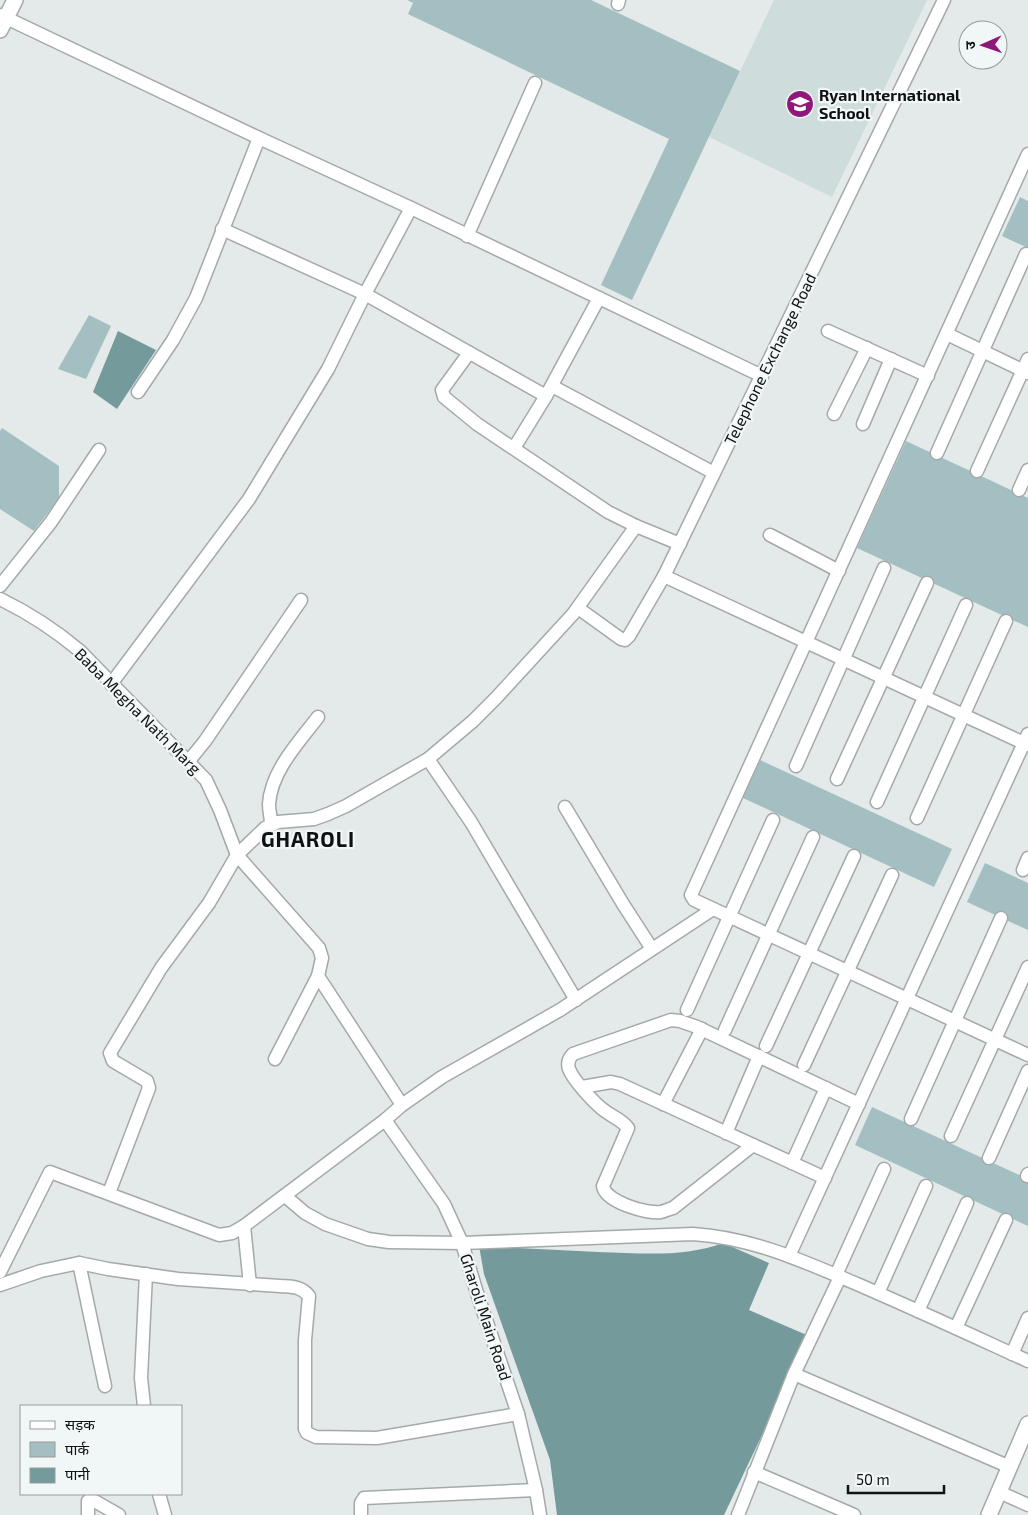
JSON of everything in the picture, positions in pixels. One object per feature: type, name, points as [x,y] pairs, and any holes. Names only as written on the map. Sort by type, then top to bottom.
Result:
[{"type":"street","points":[[14,0],[2,21],[411,208],[762,376]]},
{"type":"street","name":"Telephone Exchange Road","points":[[578,608],[621,639],[624,640],[629,636],[664,576],[680,544],[944,0]]},
{"type":"street","points":[[467,236],[535,83]]},
{"type":"street","points":[[138,392],[173,340],[196,298],[258,138]]},
{"type":"street","points":[[1028,154],[691,895],[694,900],[729,917],[1028,1055]]},
{"type":"street","points":[[111,684],[249,500],[328,370],[365,294],[411,208]]},
{"type":"street","points":[[222,229],[365,294],[469,353],[714,473]]},
{"type":"street","points":[[937,452],[1026,254]]},
{"type":"street","points":[[514,448],[549,391],[599,298]]},
{"type":"street","points":[[828,331],[928,376]]},
{"type":"street","points":[[947,334],[982,351],[1026,367],[977,471]]},
{"type":"street","points":[[834,414],[867,348]]},
{"type":"street","points":[[469,353],[442,390],[442,394],[477,424],[608,512],[680,544]]},
{"type":"street","points":[[863,424],[892,359]]},
{"type":"street","points":[[0,586],[51,522],[99,450]]},
{"type":"street","points":[[1019,490],[1028,470]]},
{"type":"street","points":[[109,1193],[149,1088],[147,1081],[113,1061],[110,1053],[161,968],[209,904],[237,855],[271,824],[314,819],[328,814],[353,802],[428,759],[473,721],[496,698],[578,608],[636,526]]},
{"type":"street","points":[[770,535],[839,571]]},
{"type":"street","points":[[796,766],[884,568]]},
{"type":"street","points":[[664,576],[924,697],[1027,741],[789,1256]]},
{"type":"street","points":[[837,780],[927,583]]},
{"type":"street","name":"Baba Megha Nath Marg","points":[[0,599],[26,612],[80,651],[206,780],[237,855]]},
{"type":"street","points":[[188,762],[206,741],[301,600]]},
{"type":"street","points":[[877,802],[966,605]]},
{"type":"street","points":[[917,818],[1006,621]]},
{"type":"street","points":[[271,824],[269,804],[274,785],[282,767],[318,717]]},
{"type":"street","points":[[428,759],[471,822],[576,1000]]},
{"type":"street","points":[[565,807],[652,949]]},
{"type":"street","points":[[687,1010],[773,820]]},
{"type":"street","points":[[726,1030],[813,837]]},
{"type":"street","points":[[237,855],[319,948],[322,958],[318,976],[275,1059]]},
{"type":"street","points":[[726,1133],[854,856]]},
{"type":"street","points":[[804,1065],[892,874]]},
{"type":"street","points":[[0,1272],[50,1172],[219,1235],[232,1233],[285,1196],[402,1105],[442,1077],[576,1000],[713,909]]},
{"type":"street","points":[[911,1119],[1001,918]]},
{"type":"street","points":[[951,1136],[1028,967]]},
{"type":"street","points":[[318,976],[402,1105]]},
{"type":"street","points":[[753,1145],[673,1208],[662,1212],[644,1211],[614,1200],[603,1190],[604,1180],[628,1128],[624,1123],[604,1111],[582,1087],[569,1068],[569,1058],[572,1054],[671,1020],[680,1021],[763,1051],[826,1088],[859,1104]]},
{"type":"street","points":[[663,1104],[702,1030]]},
{"type":"street","points":[[989,1158],[1028,1071]]},
{"type":"street","points":[[582,1087],[616,1082],[825,1178]]},
{"type":"street","points":[[792,1163],[826,1088]]},
{"type":"street","points":[[385,1120],[444,1204],[462,1243],[694,1234],[739,1240],[789,1256],[838,1276],[1028,1361]]},
{"type":"street","points":[[738,1515],[794,1374],[884,1169]]},
{"type":"street","points":[[878,1293],[926,1186]]},
{"type":"street","name":"Gharoli Main Road","points":[[285,1196],[305,1213],[325,1224],[368,1239],[389,1242],[462,1243],[518,1414],[540,1515]]},
{"type":"street","points":[[918,1311],[967,1203]]},
{"type":"street","points":[[956,1328],[1006,1220]]},
{"type":"street","points":[[244,1226],[250,1284]]},
{"type":"street","points":[[0,1285],[41,1271],[79,1263],[178,1279],[295,1287],[304,1290],[309,1296],[305,1340],[305,1429],[316,1437],[377,1438],[518,1414]]},
{"type":"street","points":[[79,1263],[105,1386]]},
{"type":"street","points":[[144,1405],[141,1378],[146,1274]]},
{"type":"street","points":[[1012,1354],[1028,1318]]},
{"type":"street","points":[[794,1374],[1010,1467]]},
{"type":"street","points":[[989,1515],[1028,1424]]},
{"type":"street","points":[[754,1472],[854,1515]]},
{"type":"street","points":[[361,1515],[361,1503],[364,1498],[536,1490]]},
{"type":"street","points":[[999,1492],[1028,1505]]},
{"type":"street","points":[[159,1495],[165,1515]]},
{"type":"street","points":[[88,1515],[88,1502],[91,1499],[119,1515]]},
{"type":"shaded area","name":"Ryan International School","points":[[774,0],[927,0],[832,197],[709,137]]},
{"type":"green space","points":[[407,0],[591,0],[740,71],[632,300],[601,285],[669,139],[408,14],[413,3]]},
{"type":"green space","points":[[1020,197],[1028,201],[1028,248],[1002,236]]},
{"type":"green space","points":[[89,315],[111,326],[86,379],[58,369]]},
{"type":"green space","points":[[2,428],[59,466],[59,498],[34,531],[0,509],[0,431]]},
{"type":"green space","points":[[906,441],[1028,498],[1028,627],[857,548]]},
{"type":"green space","points":[[760,760],[952,849],[934,887],[743,798]]},
{"type":"green space","points":[[985,863],[1028,883],[1028,930],[967,902]]},
{"type":"green space","points":[[872,1107],[1028,1179],[1028,1226],[855,1145]]},
{"type":"water","points":[[118,331],[156,350],[117,409],[93,392]]},
{"type":"water","points":[[723,1243],[769,1263],[749,1310],[809,1336],[724,1515],[557,1515],[550,1460],[484,1274],[479,1246],[661,1254],[692,1251]]},
{"type":"place","name":"Ryan International School","points":[[800,104]]},
{"type":"district","name":"GHAROLI","points":[[308,840]]}]
